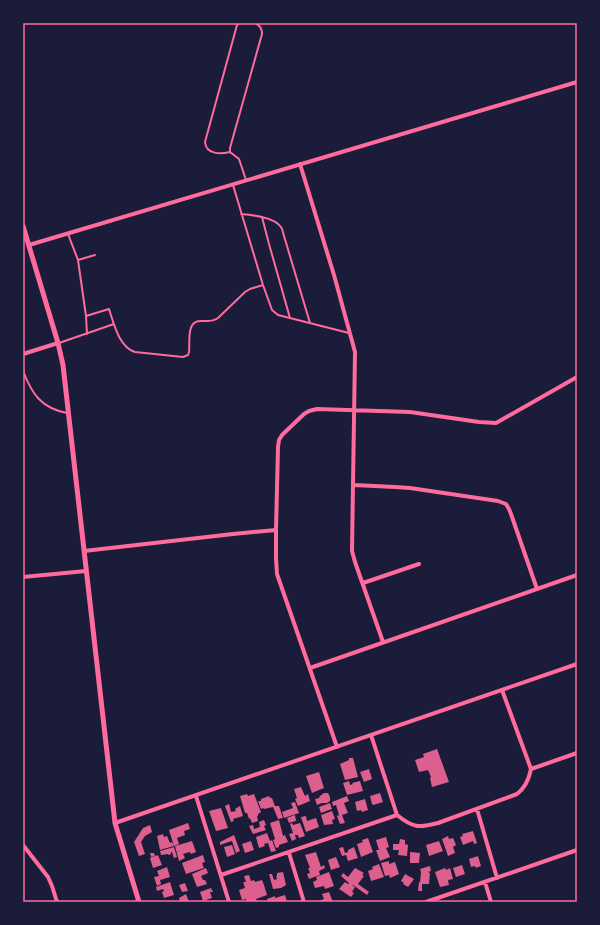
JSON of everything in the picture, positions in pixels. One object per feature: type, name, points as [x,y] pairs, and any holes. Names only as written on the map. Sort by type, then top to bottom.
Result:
[{"type":"street","points":[[29,245],[577,82]]},
{"type":"street","points":[[300,164],[355,352],[352,550],[384,642]]},
{"type":"street","points":[[23,226],[58,343],[63,365],[116,823],[122,848],[139,902]]},
{"type":"street","points":[[23,354],[58,343]]},
{"type":"street","points":[[337,747],[277,574],[276,530],[278,447],[279,440],[282,435],[304,414],[313,409],[410,412],[496,423],[577,377]]},
{"type":"street","points":[[354,486],[410,488],[498,501],[506,504],[509,508],[537,589]]},
{"type":"street","points":[[84,551],[276,530]]},
{"type":"street","points":[[363,583],[419,564]]},
{"type":"street","points":[[23,577],[86,571]]},
{"type":"street","points":[[310,668],[577,576]]},
{"type":"street","points":[[116,823],[577,664]]},
{"type":"street","points":[[371,735],[397,815],[411,825],[425,827],[438,823],[512,796],[520,792],[527,783],[531,769],[502,690]]},
{"type":"street","points":[[531,769],[577,753]]},
{"type":"street","points":[[196,796],[229,902]]},
{"type":"street","points":[[477,809],[497,878]]},
{"type":"street","points":[[221,875],[397,815]]},
{"type":"street","points":[[23,844],[48,877],[57,902]]},
{"type":"street","points":[[426,902],[577,850]]},
{"type":"street","points":[[288,853],[304,902]]},
{"type":"street","points":[[485,882],[491,902]]},
{"type":"lane","points":[[230,152],[224,154],[209,151],[205,146],[205,142],[237,25],[239,23]]},
{"type":"lane","points":[[230,152],[262,34],[262,29],[255,23]]},
{"type":"lane","points":[[230,152],[239,159],[246,180]]},
{"type":"lane","points":[[232,185],[272,310],[278,315],[350,333]]},
{"type":"lane","points":[[241,214],[262,217],[276,222],[281,227],[310,323]]},
{"type":"lane","points":[[262,217],[290,318]]},
{"type":"lane","points":[[68,233],[78,260],[86,316],[86,334]]},
{"type":"lane","points":[[78,260],[95,255]]},
{"type":"lane","points":[[86,316],[109,309],[122,343],[129,350],[135,352],[183,357],[190,352],[190,328],[194,323],[213,321],[245,292],[263,285]]},
{"type":"lane","points":[[58,343],[114,324]]},
{"type":"lane","points":[[23,371],[35,395],[46,405],[57,411],[68,413]]},
{"type":"building","points":[[437,749],[449,782],[432,787],[431,777],[428,770],[419,772],[415,760],[424,757],[423,754]]},
{"type":"building","points":[[349,758],[353,758],[358,777],[345,780],[340,764],[349,760]]},
{"type":"building","points":[[369,769],[372,779],[364,782],[360,772]]},
{"type":"building","points":[[319,772],[324,788],[312,793],[306,776]]},
{"type":"building","points":[[349,781],[350,785],[360,781],[363,791],[347,795],[343,783]]},
{"type":"building","points":[[301,787],[305,796],[308,794],[310,801],[298,806],[295,799],[297,798],[294,789]]},
{"type":"building","points":[[324,793],[328,793],[330,801],[317,805],[315,799],[319,798]]},
{"type":"building","points":[[380,793],[383,802],[373,805],[370,796]]},
{"type":"building","points":[[247,794],[248,796],[254,794],[261,812],[257,816],[258,821],[252,823],[247,813],[245,813],[240,796]]},
{"type":"building","points":[[269,796],[272,798],[275,806],[279,806],[283,818],[278,819],[273,807],[261,809],[258,801],[261,801],[261,799]]},
{"type":"building","points":[[347,796],[349,801],[344,803],[348,813],[342,815],[345,823],[340,824],[337,816],[339,815],[336,805],[333,806],[332,802]]},
{"type":"building","points":[[365,799],[368,810],[362,812],[361,810],[357,811],[355,802]]},
{"type":"building","points":[[295,802],[299,813],[284,818],[282,812],[293,808],[291,803]]},
{"type":"building","points":[[330,803],[332,809],[321,813],[319,807]]},
{"type":"building","points":[[229,804],[231,812],[236,811],[235,809],[240,806],[243,816],[233,819],[234,821],[231,822],[225,806]]},
{"type":"building","points":[[221,808],[228,828],[216,831],[209,811]]},
{"type":"building","points":[[332,811],[335,819],[332,820],[333,824],[324,825],[321,815]]},
{"type":"building","points":[[295,815],[296,821],[289,823],[287,818]]},
{"type":"building","points":[[306,816],[307,821],[316,818],[319,827],[306,832],[301,817]]},
{"type":"building","points":[[264,820],[266,830],[253,834],[249,826],[253,825],[254,829],[260,827],[259,822]]},
{"type":"building","points":[[279,820],[283,836],[285,835],[288,842],[279,845],[279,847],[276,848],[270,823]]},
{"type":"building","points":[[188,823],[190,829],[184,831],[185,835],[177,838],[179,844],[174,846],[169,830]]},
{"type":"building","points":[[292,823],[293,825],[300,823],[305,836],[299,838],[298,835],[295,835],[296,839],[292,841],[289,834],[293,833],[290,824]]},
{"type":"building","points":[[150,825],[152,832],[145,836],[141,842],[145,854],[139,856],[134,842],[143,828]]},
{"type":"building","points":[[473,831],[477,843],[474,844],[473,841],[463,845],[460,837],[463,836],[462,834]]},
{"type":"building","points":[[267,833],[270,841],[272,840],[276,851],[271,852],[268,843],[259,848],[256,837]]},
{"type":"building","points":[[163,834],[164,837],[167,836],[170,843],[172,842],[174,846],[160,850],[157,836]]},
{"type":"building","points":[[234,835],[240,851],[236,853],[232,841],[220,845],[220,842]]},
{"type":"building","points":[[448,836],[449,839],[453,838],[456,845],[453,847],[455,853],[448,856],[442,839]]},
{"type":"building","points":[[386,837],[389,847],[386,848],[390,857],[380,861],[376,850],[379,850],[376,840]]},
{"type":"building","points":[[368,838],[373,852],[361,857],[357,844]]},
{"type":"building","points":[[400,839],[405,840],[405,844],[408,845],[407,856],[398,855],[399,850],[393,850],[393,844],[399,844]]},
{"type":"building","points":[[192,841],[196,852],[191,854],[190,852],[183,854],[185,858],[179,861],[175,846]]},
{"type":"building","points":[[251,841],[254,850],[245,853],[242,844]]},
{"type":"building","points":[[439,841],[443,851],[429,856],[426,845]]},
{"type":"building","points":[[232,845],[235,854],[227,857],[224,847]]},
{"type":"building","points":[[174,847],[177,857],[174,858],[172,852],[169,855],[161,855],[160,851]]},
{"type":"building","points":[[343,847],[345,853],[354,847],[358,858],[348,861],[346,855],[342,856],[339,848]]},
{"type":"building","points":[[316,852],[321,867],[324,865],[325,868],[319,871],[320,875],[309,879],[307,874],[310,873],[308,868],[310,868],[305,855]]},
{"type":"building","points":[[410,852],[420,853],[419,863],[410,863]]},
{"type":"building","points":[[150,853],[154,853],[155,856],[151,857]]},
{"type":"building","points":[[158,855],[162,865],[153,868],[150,858]]},
{"type":"building","points":[[203,855],[205,862],[202,863],[204,868],[186,874],[182,863]]},
{"type":"building","points":[[478,856],[481,866],[476,868],[475,866],[471,867],[469,859]]},
{"type":"building","points":[[336,857],[340,867],[331,870],[328,860]]},
{"type":"building","points":[[389,861],[389,864],[395,862],[399,874],[390,878],[389,875],[385,876],[381,863]]},
{"type":"building","points":[[379,864],[384,877],[371,881],[368,871],[373,869],[372,867]]},
{"type":"building","points":[[462,865],[465,874],[456,877],[453,868]]},
{"type":"building","points":[[430,866],[431,871],[428,872],[430,873],[429,884],[422,884],[422,891],[418,891],[421,872],[420,869]]},
{"type":"building","points":[[167,867],[170,877],[160,880],[161,884],[157,886],[154,877],[159,876],[157,871]]},
{"type":"building","points":[[206,868],[208,873],[201,876],[207,884],[197,887],[192,874]]},
{"type":"building","points":[[355,868],[364,873],[362,875],[364,876],[358,884],[369,892],[367,895],[353,885],[355,887],[352,892],[354,893],[351,897],[339,889],[345,882],[348,884],[349,883],[341,876],[343,873],[348,877]]},
{"type":"building","points":[[445,868],[446,870],[450,868],[453,879],[448,880],[449,885],[440,887],[435,872]]},
{"type":"building","points":[[283,872],[286,885],[281,888],[273,889],[269,874],[272,874],[274,880],[277,879],[277,873]]},
{"type":"building","points":[[329,872],[334,886],[325,889],[324,886],[315,888],[313,882],[317,880],[316,877]]},
{"type":"building","points":[[405,874],[414,879],[408,887],[401,881]]},
{"type":"building","points":[[249,875],[251,881],[254,880],[255,882],[262,880],[267,895],[256,899],[257,902],[247,902],[246,899],[242,900],[239,890],[245,888],[243,882],[246,882],[244,876]]},
{"type":"building","points":[[170,882],[174,895],[164,898],[162,892],[164,891],[163,889],[157,891],[156,887]]},
{"type":"building","points":[[185,883],[188,891],[182,892],[179,885]]},
{"type":"building","points":[[211,888],[213,892],[210,892],[212,898],[203,901],[200,892]]},
{"type":"building","points":[[329,892],[333,902],[316,902],[324,899],[322,894]]},
{"type":"building","points":[[186,894],[189,902],[180,902],[179,898]]},
{"type":"building","points":[[285,895],[287,902],[268,902],[267,899],[275,896],[275,898]]}]
